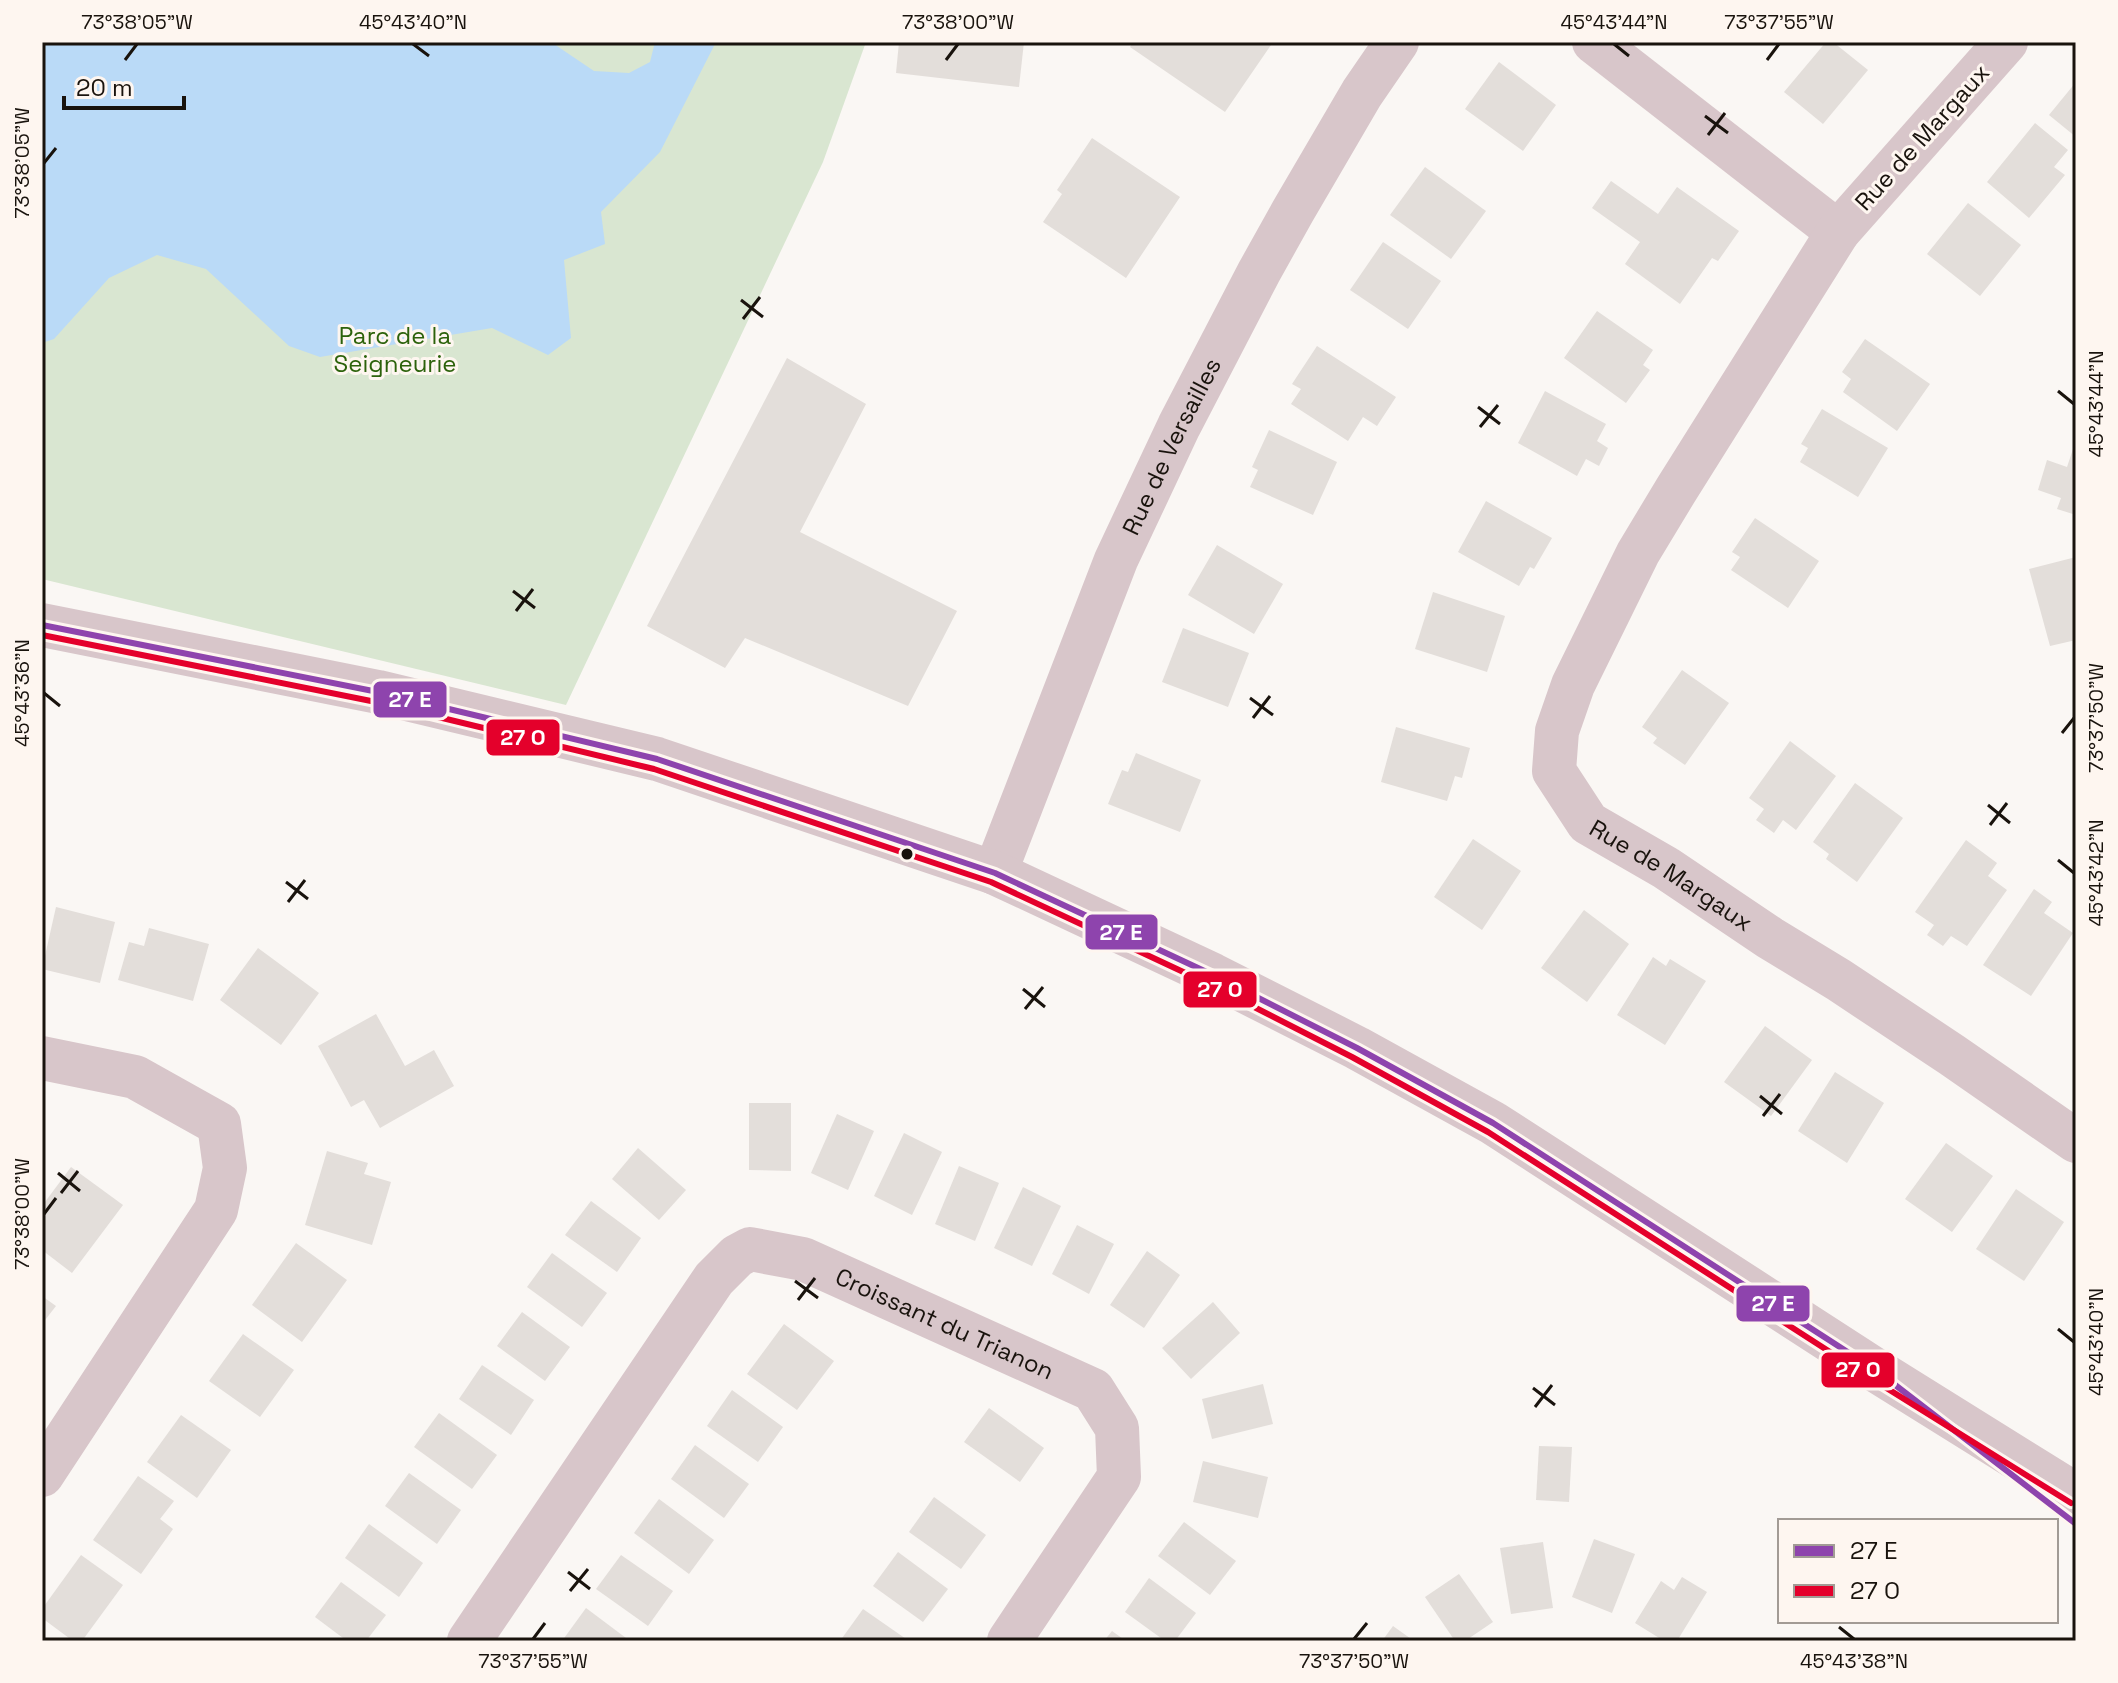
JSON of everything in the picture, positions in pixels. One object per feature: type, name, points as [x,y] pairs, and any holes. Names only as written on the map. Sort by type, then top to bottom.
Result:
[{"type":"street","name":"Rue de Versailles","points":[[995,873],[1116,560],[1179,426],[1311,180],[1362,93],[1397,42]]},
{"type":"street","name":"Rue de Margaux","points":[[1594,42],[1838,232]]},
{"type":"street","name":"Rue de Margaux","points":[[2006,42],[1838,232],[1638,553],[1573,685],[1557,731],[1554,771],[1588,823],[1666,868],[1852,989],[2076,1141]]},
{"type":"street","points":[[42,625],[378,692],[657,759],[995,873],[1226,981],[1493,1123],[1877,1371],[2076,1495]]},
{"type":"street","points":[[42,1058],[135,1077],[219,1124],[225,1168],[216,1210],[42,1475]]},
{"type":"street","name":"Croissant du Trianon","points":[[469,1641],[714,1279],[737,1256],[750,1249],[803,1259],[1093,1390],[1117,1428],[1119,1477],[1009,1641]]},
{"type":"street","points":[[1877,1371],[2076,1524]]},
{"type":"green space","name":"Parc de la Seigneurie","points":[[42,42],[866,42],[823,162],[566,705],[42,579]]},
{"type":"water","points":[[42,42],[551,42],[594,71],[629,73],[650,62],[655,42],[716,42],[660,152],[601,212],[605,244],[564,260],[571,338],[548,355],[492,328],[320,357],[289,346],[206,269],[157,255],[109,278],[54,339],[42,343]]},
{"type":"building","points":[[899,42],[1024,42],[1019,87],[896,73]]},
{"type":"building","points":[[1133,42],[1273,42],[1225,112],[1130,47]]},
{"type":"building","points":[[1826,42],[1833,42],[1868,70],[1823,124],[1784,92]]},
{"type":"building","points":[[1499,62],[1556,105],[1523,151],[1465,109]]},
{"type":"building","points":[[2076,82],[2076,137],[2049,115]]},
{"type":"building","points":[[2035,123],[2068,150],[2054,167],[2065,175],[2029,218],[1987,182]]},
{"type":"building","points":[[1092,138],[1180,197],[1126,278],[1043,222],[1062,194],[1057,190]]},
{"type":"building","points":[[1425,167],[1486,211],[1451,259],[1390,215]]},
{"type":"building","points":[[1611,181],[1658,214],[1677,187],[1739,231],[1718,261],[1712,258],[1680,304],[1625,264],[1640,242],[1592,208]]},
{"type":"building","points":[[1968,203],[2021,245],[1980,296],[1927,254]]},
{"type":"building","points":[[1383,242],[1441,281],[1408,329],[1350,290]]},
{"type":"building","points":[[1597,311],[1653,350],[1643,365],[1650,370],[1626,403],[1564,358]]},
{"type":"building","points":[[1865,339],[1930,384],[1897,431],[1843,392],[1851,379],[1842,372]]},
{"type":"building","points":[[1317,346],[1396,397],[1377,426],[1363,417],[1348,441],[1291,404],[1301,389],[1292,384]]},
{"type":"building","points":[[787,358],[866,404],[800,532],[957,611],[908,706],[745,638],[725,668],[647,626]]},
{"type":"building","points":[[1545,391],[1606,424],[1597,441],[1608,448],[1599,466],[1586,459],[1577,476],[1518,443]]},
{"type":"building","points":[[1822,409],[1888,448],[1858,497],[1800,462],[1808,448],[1801,444]]},
{"type":"building","points":[[1269,430],[1337,462],[1313,515],[1250,487],[1258,470],[1252,467]]},
{"type":"building","points":[[2075,443],[2076,515],[2057,509],[2061,498],[2038,490],[2047,460],[2067,467]]},
{"type":"building","points":[[1486,501],[1552,538],[1534,569],[1530,567],[1519,586],[1458,552]]},
{"type":"building","points":[[1755,518],[1819,561],[1788,608],[1731,570],[1740,557],[1732,552]]},
{"type":"building","points":[[1217,545],[1283,584],[1254,634],[1188,595]]},
{"type":"building","points":[[2076,557],[2076,640],[2050,646],[2029,569]]},
{"type":"building","points":[[1433,592],[1505,616],[1487,672],[1415,649]]},
{"type":"building","points":[[1183,628],[1249,653],[1228,707],[1162,682]]},
{"type":"building","points":[[1682,670],[1729,703],[1685,765],[1653,743],[1657,738],[1642,727]]},
{"type":"building","points":[[1396,727],[1470,748],[1462,778],[1455,776],[1447,801],[1381,782]]},
{"type":"building","points":[[1790,741],[1836,776],[1796,830],[1783,820],[1774,833],[1756,820],[1764,809],[1749,798]]},
{"type":"building","points":[[1136,753],[1201,780],[1180,832],[1108,804],[1122,770],[1128,772]]},
{"type":"building","points":[[1855,783],[1903,818],[1857,882],[1826,859],[1829,854],[1813,842]]},
{"type":"building","points":[[1473,839],[1521,871],[1482,930],[1434,897]]},
{"type":"building","points":[[1966,840],[1997,863],[1988,876],[2007,890],[1967,946],[1951,936],[1943,946],[1927,935],[1934,925],[1915,912]]},
{"type":"building","points":[[2034,889],[2052,902],[2044,913],[2073,933],[2031,996],[1983,965]]},
{"type":"building","points":[[56,907],[115,922],[100,983],[42,969]]},
{"type":"building","points":[[1584,910],[1629,944],[1587,1002],[1541,968]]},
{"type":"building","points":[[149,928],[209,944],[193,1001],[118,980],[129,942],[144,946]]},
{"type":"building","points":[[258,948],[319,993],[281,1045],[220,1000]]},
{"type":"building","points":[[1653,957],[1666,966],[1670,959],[1706,981],[1665,1045],[1617,1015]]},
{"type":"building","points":[[376,1014],[405,1066],[434,1050],[454,1086],[380,1128],[364,1100],[351,1107],[318,1046]]},
{"type":"building","points":[[1765,1026],[1812,1060],[1771,1116],[1724,1082]]},
{"type":"building","points":[[1835,1072],[1884,1103],[1847,1163],[1798,1131]]},
{"type":"building","points":[[749,1103],[791,1103],[791,1171],[749,1170]]},
{"type":"building","points":[[837,1114],[874,1131],[848,1190],[811,1173]]},
{"type":"building","points":[[904,1133],[942,1152],[912,1215],[874,1196]]},
{"type":"building","points":[[1946,1143],[1993,1176],[1952,1232],[1905,1199]]},
{"type":"building","points":[[638,1148],[686,1190],[659,1220],[612,1179]]},
{"type":"building","points":[[327,1151],[368,1163],[364,1174],[391,1182],[372,1245],[305,1225]]},
{"type":"building","points":[[959,1166],[999,1183],[975,1241],[935,1224]]},
{"type":"building","points":[[71,1167],[123,1205],[72,1273],[42,1250],[42,1206]]},
{"type":"building","points":[[1023,1187],[1061,1206],[1032,1266],[994,1248]]},
{"type":"building","points":[[2016,1189],[2064,1222],[2024,1281],[1976,1249]]},
{"type":"building","points":[[591,1201],[641,1238],[617,1272],[565,1235]]},
{"type":"building","points":[[1077,1225],[1114,1244],[1089,1294],[1052,1274]]},
{"type":"building","points":[[296,1243],[347,1280],[302,1342],[252,1305]]},
{"type":"building","points":[[1147,1251],[1180,1275],[1144,1328],[1110,1305]]},
{"type":"building","points":[[552,1253],[607,1293],[582,1327],[527,1287]]},
{"type":"building","points":[[42,1296],[56,1306],[42,1324]]},
{"type":"building","points":[[1213,1302],[1240,1333],[1191,1379],[1162,1348]]},
{"type":"building","points":[[522,1312],[570,1347],[545,1381],[497,1346]]},
{"type":"building","points":[[784,1324],[834,1361],[797,1410],[747,1374]]},
{"type":"building","points":[[243,1334],[294,1370],[260,1417],[209,1381]]},
{"type":"building","points":[[482,1365],[534,1400],[511,1435],[459,1399]]},
{"type":"building","points":[[1263,1384],[1273,1424],[1212,1439],[1202,1399]]},
{"type":"building","points":[[732,1390],[783,1427],[758,1462],[707,1426]]},
{"type":"building","points":[[989,1408],[1044,1448],[1020,1482],[964,1442]]},
{"type":"building","points":[[439,1413],[497,1455],[472,1489],[414,1447]]},
{"type":"building","points":[[181,1415],[231,1450],[197,1498],[147,1462]]},
{"type":"building","points":[[695,1445],[749,1484],[724,1518],[671,1479]]},
{"type":"building","points":[[1539,1446],[1572,1447],[1569,1502],[1536,1500]]},
{"type":"building","points":[[1203,1461],[1268,1477],[1258,1518],[1193,1502]]},
{"type":"building","points":[[409,1473],[461,1510],[437,1544],[385,1506]]},
{"type":"building","points":[[138,1476],[174,1501],[160,1519],[173,1529],[141,1574],[93,1540]]},
{"type":"building","points":[[934,1497],[986,1535],[961,1569],[909,1532]]},
{"type":"building","points":[[659,1499],[714,1540],[689,1574],[634,1533]]},
{"type":"building","points":[[1184,1522],[1236,1561],[1210,1595],[1158,1556]]},
{"type":"building","points":[[369,1524],[423,1563],[399,1597],[345,1558]]},
{"type":"building","points":[[1594,1539],[1635,1554],[1612,1613],[1572,1597]]},
{"type":"building","points":[[1543,1542],[1553,1608],[1511,1614],[1500,1548]]},
{"type":"building","points":[[898,1552],[948,1589],[923,1622],[873,1586]]},
{"type":"building","points":[[81,1555],[123,1585],[82,1641],[73,1641],[42,1618],[42,1609]]},
{"type":"building","points":[[621,1555],[673,1591],[648,1626],[596,1589]]},
{"type":"building","points":[[1459,1574],[1493,1622],[1465,1641],[1455,1641],[1425,1597]]},
{"type":"building","points":[[1682,1577],[1707,1592],[1677,1641],[1664,1641],[1635,1623],[1661,1581],[1674,1590]]},
{"type":"building","points":[[1149,1578],[1196,1613],[1175,1641],[1165,1641],[1125,1612]]},
{"type":"building","points":[[341,1582],[386,1615],[366,1641],[347,1641],[315,1617]]},
{"type":"building","points":[[586,1608],[630,1641],[562,1641]]},
{"type":"building","points":[[863,1609],[909,1641],[840,1641]]},
{"type":"building","points":[[1393,1626],[1414,1641],[1382,1641]]},
{"type":"building","points":[[1112,1631],[1126,1641],[1104,1641]]},
{"type":"transit line","points":[[42,625],[378,692],[657,759],[995,873],[1213,975],[1357,1048],[1493,1123],[1877,1371],[2076,1524]]},
{"type":"transit line","points":[[42,635],[376,702],[654,769],[991,882],[1209,984],[1352,1057],[1488,1132],[2071,1503]]}]
